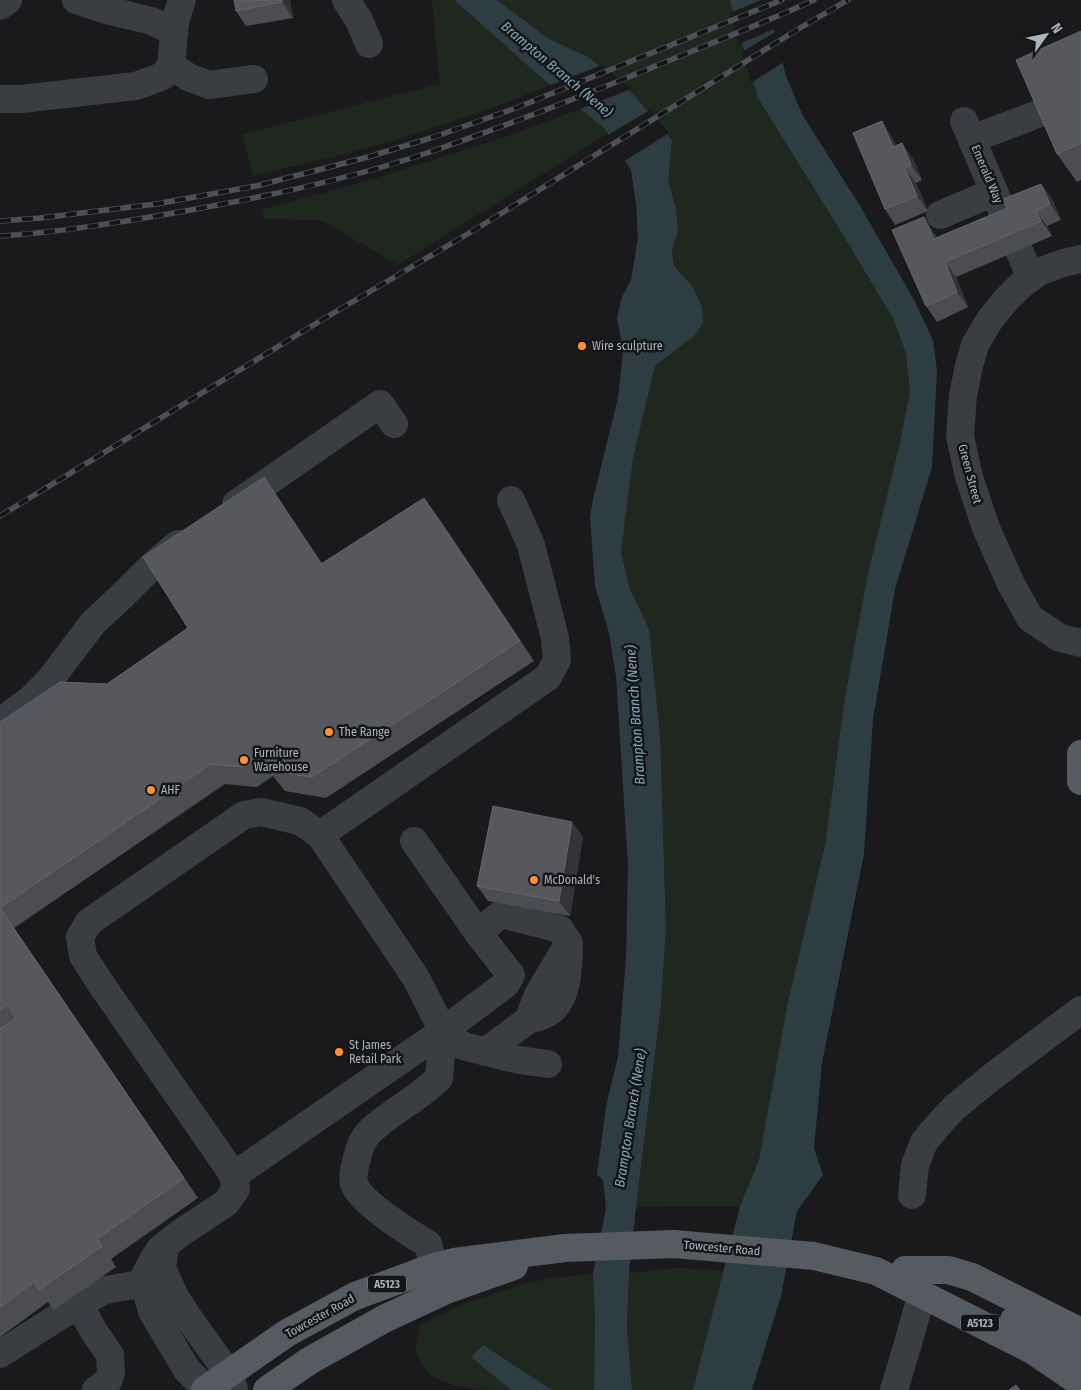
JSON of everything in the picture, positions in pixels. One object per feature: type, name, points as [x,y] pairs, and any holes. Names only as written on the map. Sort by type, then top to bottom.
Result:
[{"type":"main road","points":[[1081,754],[1081,781]]},
{"type":"main road","name":"Towcester Road","points":[[206,1390],[234,1385],[288,1333],[355,1296],[434,1267],[454,1262],[565,1248],[674,1244],[814,1256],[876,1270],[905,1270],[941,1282],[1081,1354]]},
{"type":"main road","name":"Towcester Road","points":[[267,1390],[309,1360],[384,1319],[446,1290],[565,1248]]},
{"type":"main road","name":"Towcester Road","points":[[876,1270],[1032,1350],[1081,1383]]},
{"type":"main road","points":[[905,1270],[948,1270],[972,1277],[1075,1329],[1081,1330]]},
{"type":"street","points":[[0,6],[8,0]]},
{"type":"street","points":[[76,0],[106,10],[152,21],[174,32]]},
{"type":"street","points":[[0,100],[136,86],[164,76],[171,64],[175,22],[182,0]]},
{"type":"street","points":[[346,0],[359,20],[368,44]]},
{"type":"street","points":[[171,64],[188,77],[209,86],[254,79]]},
{"type":"street","name":"Emerald Way","points":[[1031,278],[968,130],[1042,112]]},
{"type":"street","points":[[940,215],[994,192]]},
{"type":"street","name":"Green Street","points":[[1081,259],[1063,263],[1039,272],[1021,285],[989,321],[975,345],[969,366],[963,395],[960,436],[969,477],[986,528],[1011,584],[1030,618],[1060,638],[1081,644]]},
{"type":"street","points":[[0,722],[31,699],[49,681],[93,623],[152,566],[184,540],[380,404],[394,424]]},
{"type":"street","points":[[320,835],[548,677],[557,660],[555,638],[531,544],[511,500]]},
{"type":"street","points":[[0,1354],[79,1304],[155,1263],[182,1232],[226,1203],[236,1189],[233,1176],[201,1126],[100,984],[84,956],[80,937],[89,922],[244,815],[261,812],[300,821],[320,835],[416,978],[443,1031],[463,1046],[548,1064]]},
{"type":"street","points":[[233,1176],[443,1031],[506,984],[511,975],[478,933],[414,841]]},
{"type":"street","points":[[478,933],[501,914],[560,929],[569,943],[568,966],[562,998],[550,1012],[528,1020],[485,1052]]},
{"type":"street","points":[[912,1195],[916,1165],[924,1142],[939,1124],[955,1107],[993,1076],[1081,1010]]},
{"type":"street","points":[[434,1267],[428,1244],[401,1228],[363,1196],[354,1184],[354,1171],[361,1141],[374,1127],[430,1088],[439,1078],[443,1031]]},
{"type":"street","points":[[155,1263],[146,1290],[152,1311],[187,1370],[206,1390]]},
{"type":"street","points":[[155,1263],[162,1268],[175,1297],[234,1385],[309,1360]]},
{"type":"street","points":[[894,1390],[922,1293]]},
{"type":"street","points":[[79,1304],[93,1330],[110,1355],[111,1372],[108,1381],[96,1390]]},
{"type":"street","points":[[176,1353],[178,1390]]},
{"type":"shaded area","points":[[432,0],[454,0],[551,85],[476,114],[400,139],[253,176],[242,134],[440,84]]},
{"type":"shaded area","points":[[497,0],[730,0],[835,222],[893,318],[906,354],[910,391],[845,697],[825,845],[759,1160],[740,1206],[636,1207],[661,1005],[666,929],[660,734],[649,629],[630,589],[621,552],[633,458],[655,366],[694,336],[693,287],[674,267],[672,251],[678,231],[676,208],[667,181],[672,140],[633,94],[590,58],[549,39]]},
{"type":"shaded area","points":[[580,109],[604,128],[607,134],[398,265],[321,220],[264,219],[262,209],[350,186],[508,136]]},
{"type":"shaded area","points":[[678,1268],[724,1271],[693,1390],[632,1390],[627,1328],[629,1273]]},
{"type":"shaded area","points":[[593,1274],[595,1318],[594,1390],[552,1390],[483,1345],[472,1357],[511,1390],[457,1386],[438,1379],[429,1373],[415,1350],[420,1325],[460,1305],[525,1283]]},
{"type":"water","name":"Brampton Branch (Nene)","points":[[454,0],[497,0],[549,39],[590,58],[633,94],[672,140],[668,181],[676,208],[678,231],[672,251],[674,266],[693,287],[702,307],[703,323],[694,336],[655,366],[633,458],[621,552],[630,589],[649,629],[660,734],[666,929],[661,1005],[629,1273],[627,1328],[632,1390],[594,1390],[595,1318],[593,1274],[606,1209],[603,1180],[597,1175],[606,1106],[618,1057],[626,958],[628,866],[616,676],[609,633],[595,586],[590,517],[618,398],[623,351],[617,318],[622,297],[631,280],[638,238],[636,204],[631,170],[604,128],[544,80]]},
{"type":"water","points":[[730,0],[769,0],[786,76],[802,114],[860,206],[913,298],[933,340],[937,371],[932,467],[895,589],[873,719],[864,854],[822,1063],[814,1148],[823,1175],[797,1211],[781,1296],[752,1390],[693,1390],[740,1206],[759,1160],[788,1002],[825,845],[845,697],[868,573],[900,443],[910,391],[906,354],[893,318],[758,98]]},
{"type":"water","points":[[483,1345],[552,1390],[511,1390],[471,1357]]},
{"type":"pier","points":[[761,0],[771,0],[777,28],[739,44],[730,13]]},
{"type":"pier","points":[[777,31],[785,61],[751,83],[742,52]]},
{"type":"pier","points":[[602,65],[631,89],[578,110],[548,86]]},
{"type":"pier","points":[[650,110],[669,133],[623,162],[606,136]]},
{"type":"building","points":[[234,0],[282,0],[282,2],[236,11]]},
{"type":"building","points":[[1081,31],[1081,143],[1057,154],[1016,60]]},
{"type":"building","points":[[882,121],[893,147],[902,143],[911,165],[905,168],[917,196],[885,209],[853,133]]},
{"type":"building","points":[[1041,184],[1050,204],[1036,211],[1041,221],[945,262],[957,292],[926,306],[892,230],[924,217],[934,239],[1007,208],[1003,199]]},
{"type":"building","points":[[264,477],[321,564],[424,498],[520,641],[312,777],[270,771],[259,756],[243,767],[211,764],[0,908],[0,722],[60,682],[107,684],[188,628],[143,557]]},
{"type":"building","name":"McDonald's","points":[[493,806],[572,822],[559,901],[477,886]]},
{"type":"building","points":[[0,908],[184,1178],[97,1239],[102,1246],[39,1290],[34,1282],[0,1307],[0,1029],[16,1018],[8,1005],[0,1010]]},
{"type":"building","points":[[1016,1385],[1020,1390],[1009,1390]]},
{"type":"railway","points":[[0,221],[156,204],[256,186],[368,157],[434,137],[516,108],[782,0]]},
{"type":"railway","points":[[0,236],[96,226],[220,205],[309,186],[396,163],[577,98],[814,0]]},
{"type":"railway","points":[[0,516],[320,321],[481,226],[848,0]]},
{"type":"place","name":"Wire sculpture","points":[[582,346]]},
{"type":"place","name":"The Range","points":[[329,732]]},
{"type":"place","name":"Furniture Warehouse","points":[[244,760]]},
{"type":"place","name":"AHF","points":[[151,790]]},
{"type":"place","name":"McDonald's","points":[[534,880]]},
{"type":"place","name":"St James Retail Park","points":[[339,1052]]}]
